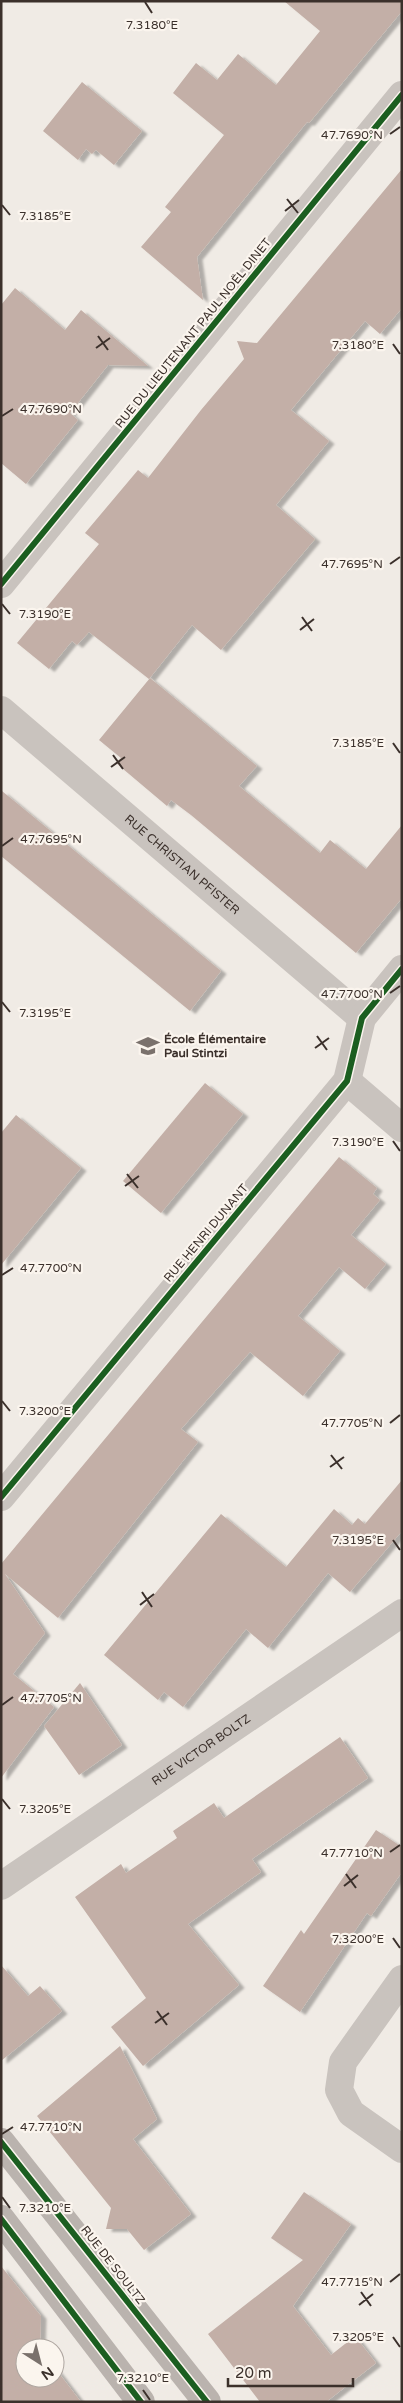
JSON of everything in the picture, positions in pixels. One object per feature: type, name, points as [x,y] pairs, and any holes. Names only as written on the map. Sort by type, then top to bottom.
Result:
[{"type":"main road","name":"RUE DE SOULTZ","points":[[1,2142],[207,2402]]},
{"type":"main road","points":[[1,2219],[141,2402]]},
{"type":"street","name":"RUE DU LIEUTENANT PAUL NOËL DINET","points":[[1,584],[402,95]]},
{"type":"street","name":"RUE CHRISTIAN PFISTER","points":[[1,710],[362,1018]]},
{"type":"street","name":"RUE HENRI DUNANT","points":[[1,1497],[347,1081],[362,1018],[402,970]]},
{"type":"street","points":[[347,1081],[402,1128]]},
{"type":"street","name":"RUE VICTOR BOLTZ","points":[[1,1886],[402,1613]]},
{"type":"street","points":[[402,1979],[343,2062],[339,2090],[350,2113],[402,2149]]},
{"type":"building","points":[[284,1],[402,1],[402,11],[309,123],[307,122],[197,257],[203,300],[141,247],[171,212],[165,207],[224,135],[173,93],[196,63],[217,80],[238,54],[276,85],[320,31]]},
{"type":"building","points":[[82,82],[142,131],[114,165],[96,150],[92,154],[86,149],[78,160],[43,131]]},
{"type":"building","points":[[402,169],[402,308],[380,334],[365,321],[291,410],[329,441],[276,505],[315,539],[221,650],[192,625],[149,679],[89,632],[77,645],[72,641],[49,669],[17,643],[99,544],[85,533],[138,470],[148,478],[244,359],[237,341],[257,343]]},
{"type":"building","points":[[15,288],[65,330],[81,310],[148,366],[108,365],[70,413],[78,420],[26,484],[1,463],[1,305]]},
{"type":"building","points":[[150,678],[257,766],[239,786],[320,853],[330,840],[366,869],[402,825],[402,898],[356,953],[191,815],[171,800],[167,806],[116,763],[121,758],[99,740]]},
{"type":"building","points":[[2,791],[221,971],[190,1011],[1,856]]},
{"type":"building","points":[[205,1083],[243,1114],[161,1213],[123,1181]]},
{"type":"building","points":[[16,1115],[81,1168],[1,1265],[1,1133]]},
{"type":"building","points":[[339,1157],[377,1188],[373,1194],[380,1200],[351,1235],[386,1264],[365,1289],[339,1267],[298,1316],[340,1351],[303,1396],[250,1352],[181,1429],[198,1442],[58,1618],[5,1574],[45,1633],[13,1674],[54,1707],[1,1778],[1,1564]]},
{"type":"building","points":[[402,1480],[402,1531],[350,1592],[328,1573],[268,1648],[246,1629],[183,1707],[164,1692],[158,1700],[104,1655],[221,1514],[286,1567],[334,1509],[352,1525],[358,1518],[365,1524]]},
{"type":"building","points":[[80,1683],[122,1745],[79,1775],[44,1726]]},
{"type":"building","points":[[340,1737],[368,1778],[252,1859],[261,1872],[188,1924],[239,1985],[143,2066],[111,2027],[146,1998],[75,1897],[121,1864],[126,1873],[177,1838],[173,1831],[214,1803],[224,1818]]},
{"type":"building","points":[[376,1830],[402,1847],[402,1872],[371,1916],[367,1913],[300,2012],[263,1986],[301,1930],[304,1934]]},
{"type":"building","points":[[1,1965],[28,1996],[40,1986],[62,2011],[1,2061]]},
{"type":"building","points":[[120,2046],[157,2119],[133,2139],[191,2214],[144,2250],[127,2229],[106,2229],[111,2208],[37,2116]]},
{"type":"building","points":[[304,2192],[351,2224],[293,2306],[331,2355],[355,2336],[376,2363],[326,2402],[260,2402],[208,2334],[303,2260],[271,2238]]},
{"type":"building","points":[[1,2266],[41,2316],[40,2338],[15,2338],[15,2388],[65,2388],[65,2381],[81,2402],[1,2402]]},
{"type":"cycle path","points":[[1,584],[402,95]]},
{"type":"cycle path","points":[[1,1497],[347,1081],[362,1018],[402,969]]},
{"type":"cycle path","points":[[1,2142],[207,2402]]},
{"type":"cycle path","points":[[1,2219],[141,2402]]},
{"type":"place","name":"École Élémentaire Paul Stintzi","points":[[148,1046]]}]
